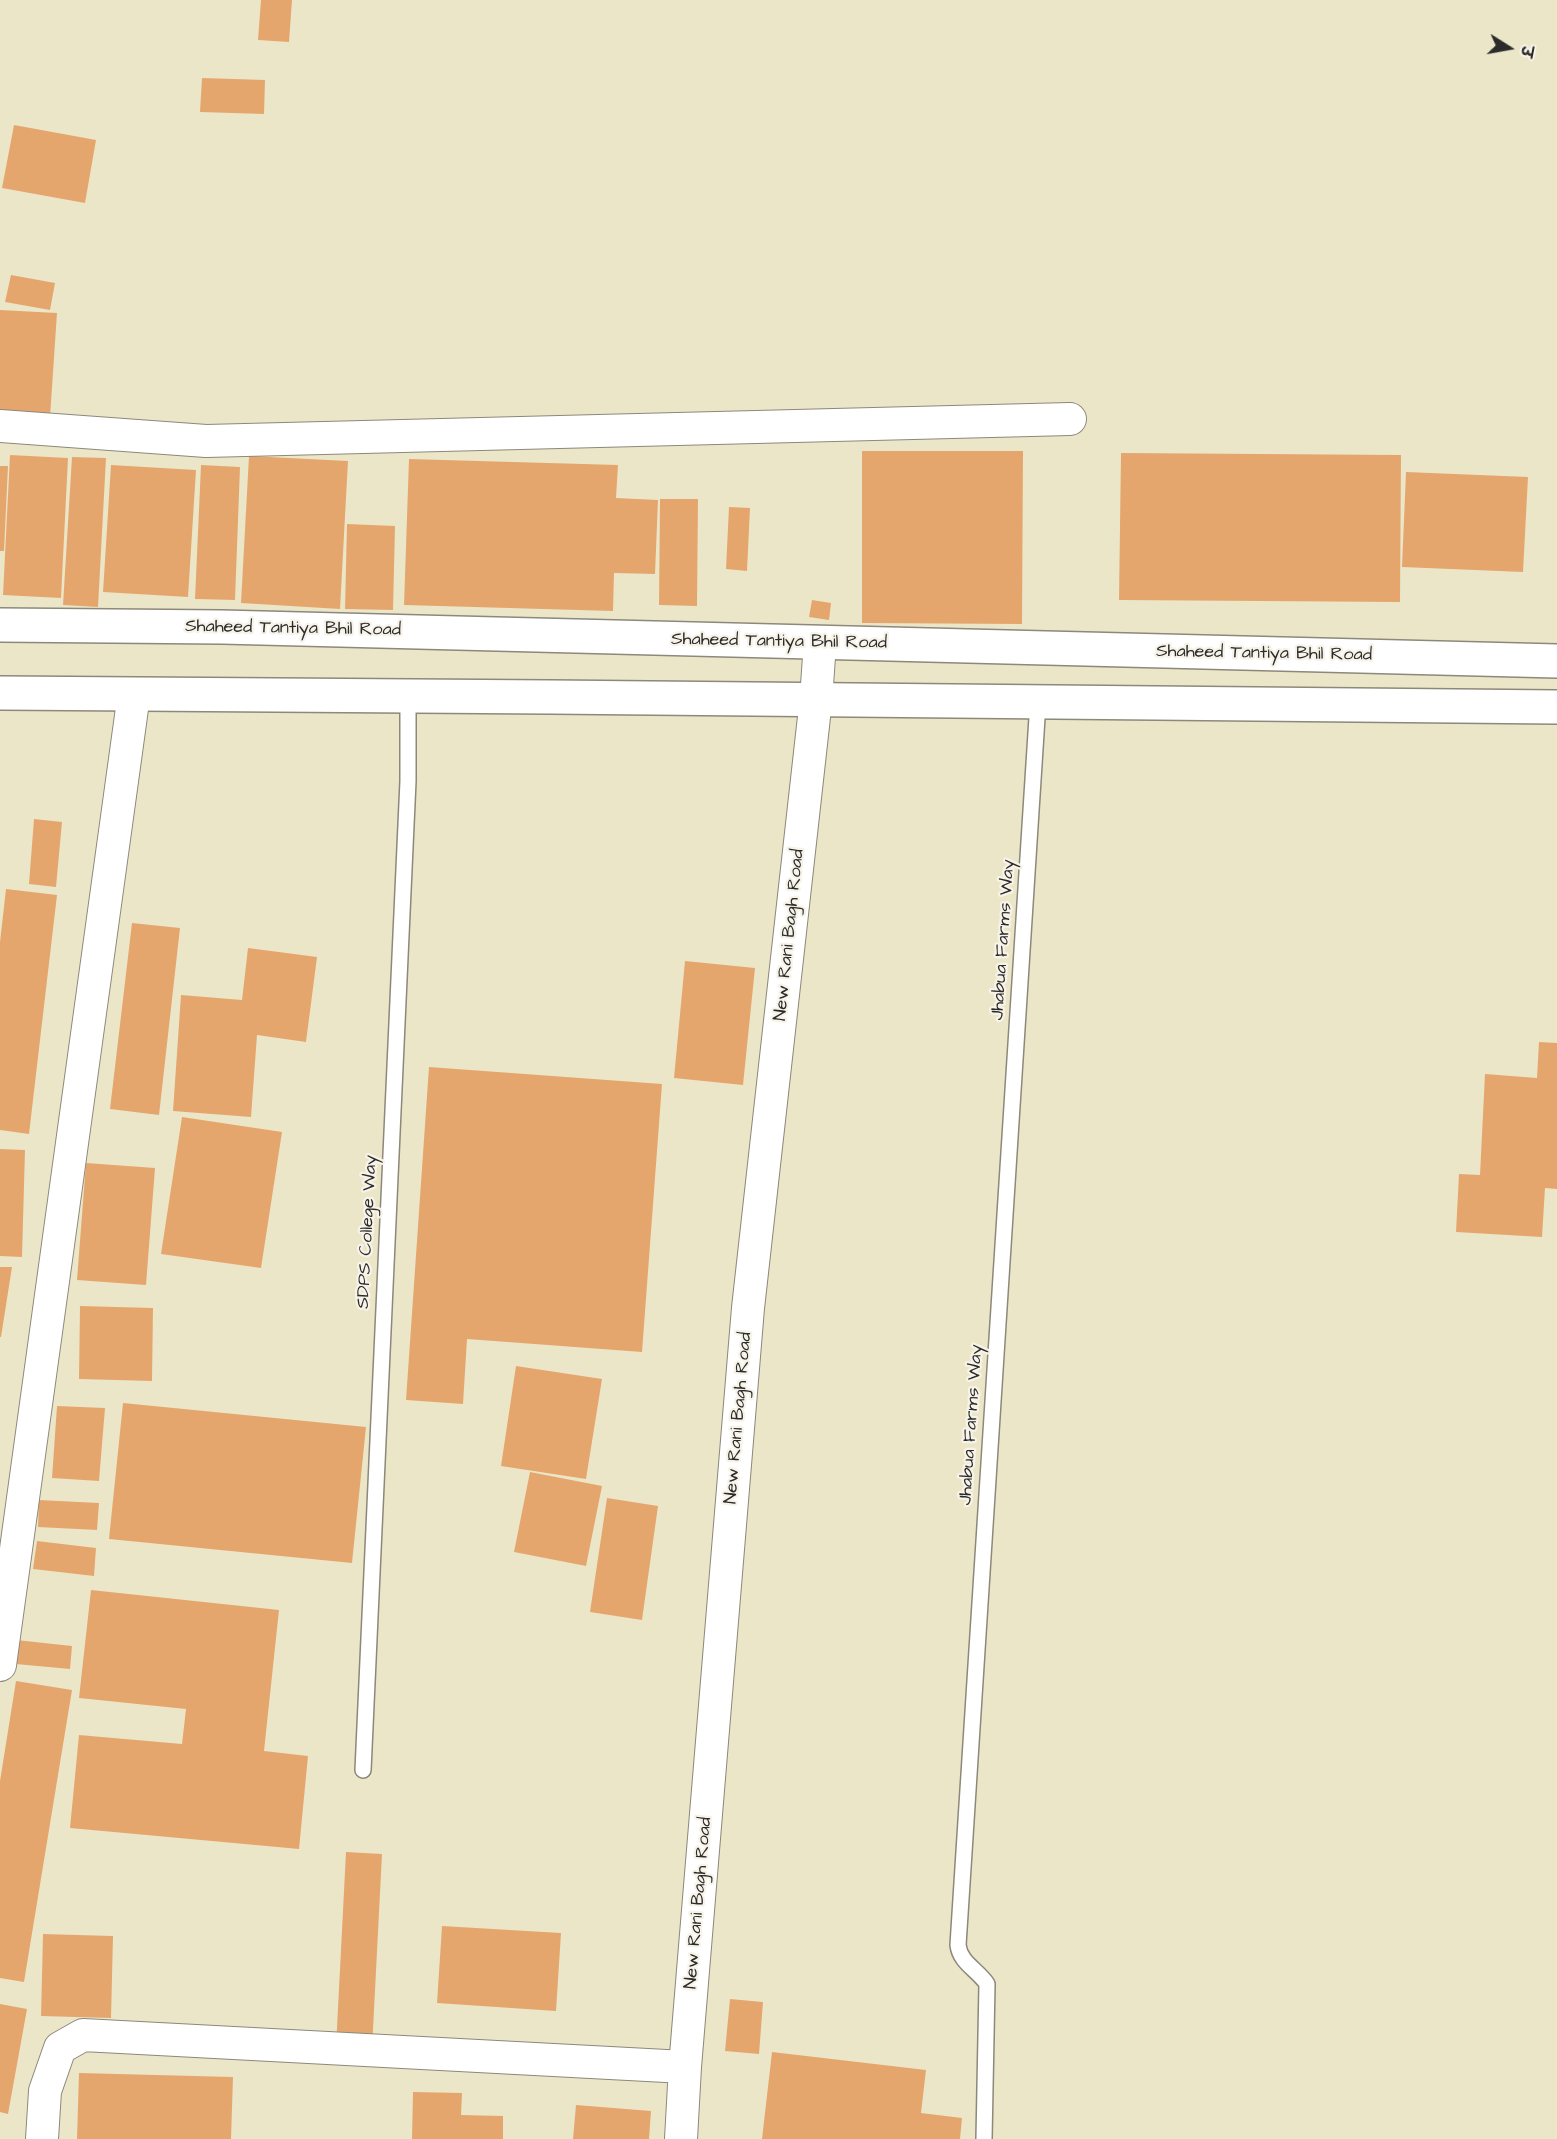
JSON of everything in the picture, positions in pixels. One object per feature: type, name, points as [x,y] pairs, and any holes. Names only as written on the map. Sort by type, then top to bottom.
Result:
[{"type":"main road","name":"Shaheed Tantiya Bhil Road","points":[[0,625],[222,627],[1557,661]]},
{"type":"main road","points":[[0,693],[1557,707]]},
{"type":"street","points":[[0,426],[206,441],[1070,419]]},
{"type":"street","name":"New Rani Bagh Road","points":[[681,2139],[748,1308],[816,699],[820,643]]},
{"type":"street","points":[[0,1665],[134,694]]},
{"type":"street","points":[[42,2139],[45,2091],[60,2048],[83,2035],[685,2067]]},
{"type":"lane","name":"SDPS College Way","points":[[363,1770],[408,781],[408,696]]},
{"type":"lane","name":"Jhabua Farms Way","points":[[984,2139],[987,1984],[964,1960],[959,1953],[958,1945],[1038,702]]},
{"type":"building","points":[[261,0],[292,0],[289,42],[258,40]]},
{"type":"building","points":[[202,78],[265,80],[264,114],[200,112]]},
{"type":"building","points":[[14,125],[96,140],[85,203],[2,188]]},
{"type":"building","points":[[11,275],[55,283],[50,310],[5,302]]},
{"type":"building","points":[[0,310],[57,313],[50,417],[0,414]]},
{"type":"building","points":[[862,451],[1023,451],[1022,624],[862,623]]},
{"type":"building","points":[[1121,453],[1401,455],[1400,602],[1119,600]]},
{"type":"building","points":[[10,455],[68,458],[61,598],[3,595]]},
{"type":"building","points":[[249,456],[348,461],[340,609],[241,603]]},
{"type":"building","points":[[72,457],[106,458],[98,607],[63,605]]},
{"type":"building","points":[[409,459],[618,465],[616,498],[658,500],[655,574],[614,573],[613,611],[404,605]]},
{"type":"building","points":[[111,465],[196,470],[188,597],[103,592]]},
{"type":"building","points":[[201,465],[240,467],[235,600],[195,599]]},
{"type":"building","points":[[0,466],[8,466],[4,551],[0,551]]},
{"type":"building","points":[[1406,472],[1528,477],[1523,572],[1402,567]]},
{"type":"building","points":[[660,499],[698,499],[697,606],[659,605]]},
{"type":"building","points":[[729,507],[750,508],[747,571],[726,569]]},
{"type":"building","points":[[347,524],[395,526],[393,610],[345,609]]},
{"type":"building","points":[[812,600],[831,603],[829,620],[809,617]]},
{"type":"building","points":[[34,819],[62,822],[56,887],[29,884]]},
{"type":"building","points":[[6,889],[57,895],[29,1134],[0,1130],[0,942]]},
{"type":"building","points":[[132,923],[180,928],[159,1115],[110,1109]]},
{"type":"building","points":[[248,948],[317,957],[306,1042],[257,1035],[251,1117],[173,1111],[181,995],[242,1000]]},
{"type":"building","points":[[685,961],[755,968],[743,1085],[674,1078]]},
{"type":"building","points":[[1539,1042],[1557,1043],[1557,1189],[1545,1188],[1542,1237],[1456,1232],[1459,1174],[1480,1175],[1485,1074],[1537,1078]]},
{"type":"building","points":[[429,1067],[662,1084],[642,1352],[467,1339],[463,1404],[406,1400]]},
{"type":"building","points":[[182,1117],[282,1132],[261,1268],[161,1254]]},
{"type":"building","points":[[0,1149],[25,1150],[22,1257],[0,1256]]},
{"type":"building","points":[[86,1163],[155,1168],[146,1285],[77,1280]]},
{"type":"building","points":[[0,1267],[12,1267],[1,1337],[0,1337]]},
{"type":"building","points":[[80,1306],[153,1308],[152,1381],[79,1379]]},
{"type":"building","points":[[516,1366],[602,1379],[586,1479],[501,1466]]},
{"type":"building","points":[[123,1403],[366,1427],[352,1563],[109,1539]]},
{"type":"building","points":[[57,1406],[105,1408],[99,1481],[52,1478]]},
{"type":"building","points":[[530,1472],[602,1486],[586,1566],[514,1552]]},
{"type":"building","points":[[607,1498],[658,1506],[642,1620],[590,1612]]},
{"type":"building","points":[[39,1500],[99,1503],[97,1530],[38,1527]]},
{"type":"building","points":[[37,1541],[96,1548],[94,1576],[33,1569]]},
{"type":"building","points":[[91,1590],[279,1610],[264,1751],[308,1756],[299,1849],[70,1828],[79,1735],[182,1744],[186,1709],[79,1698]]},
{"type":"building","points":[[7,1639],[72,1646],[70,1669],[5,1663]]},
{"type":"building","points":[[16,1681],[72,1690],[24,1982],[0,1978],[0,1781]]},
{"type":"building","points":[[346,1852],[382,1854],[372,2049],[336,2047]]},
{"type":"building","points":[[442,1926],[561,1933],[556,2011],[437,2003]]},
{"type":"building","points":[[43,1934],[113,1936],[111,2018],[41,2016]]},
{"type":"building","points":[[730,1999],[763,2002],[759,2054],[725,2051]]},
{"type":"building","points":[[0,2004],[27,2009],[8,2114],[0,2112]]},
{"type":"building","points":[[772,2052],[926,2070],[921,2113],[962,2118],[960,2139],[762,2139]]},
{"type":"building","points":[[79,2073],[233,2077],[231,2139],[77,2139]]},
{"type":"building","points":[[413,2092],[462,2093],[461,2115],[503,2116],[503,2139],[412,2139]]},
{"type":"building","points":[[576,2105],[651,2111],[649,2139],[573,2139]]}]
